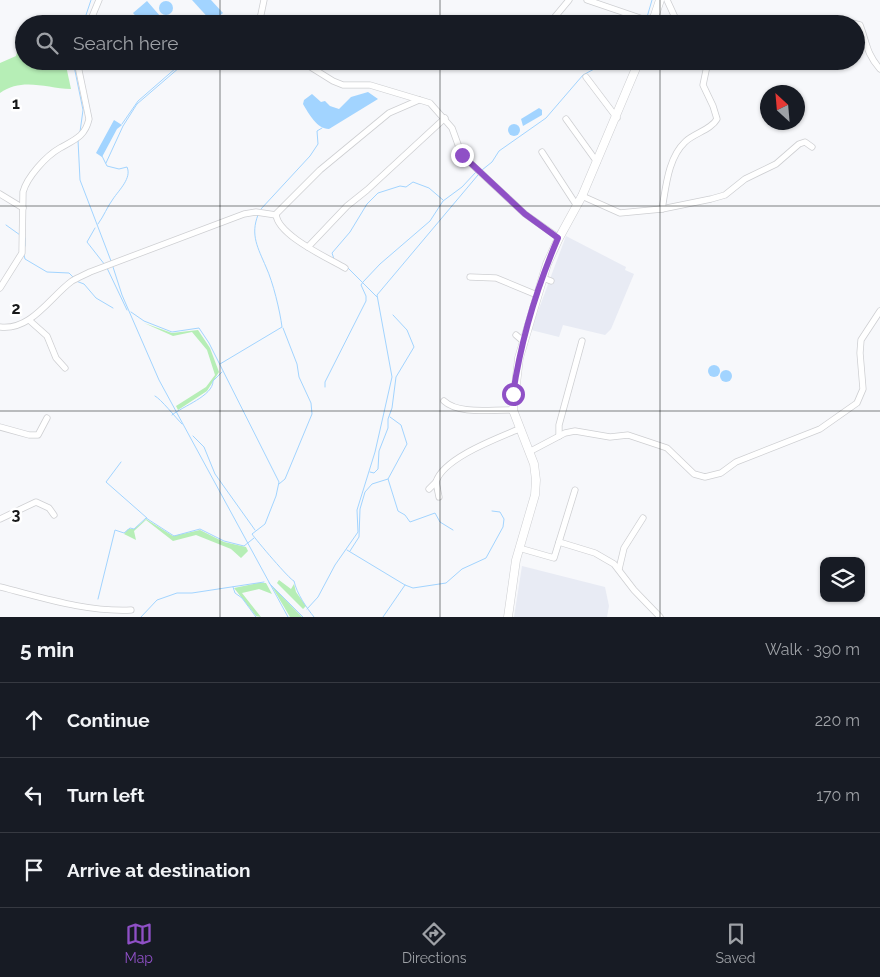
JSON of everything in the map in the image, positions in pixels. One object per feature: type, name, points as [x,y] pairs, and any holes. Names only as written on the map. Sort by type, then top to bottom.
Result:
[{"type":"street","points":[[93,15],[99,0]]},
{"type":"street","points":[[261,15],[264,0]]},
{"type":"street","points":[[586,0],[631,15]]},
{"type":"street","points":[[655,15],[660,0]]},
{"type":"street","points":[[667,0],[674,15]]},
{"type":"street","points":[[556,15],[568,1]]},
{"type":"street","points":[[865,44],[867,52],[880,69]]},
{"type":"street","points":[[0,288],[22,253],[23,208],[26,183],[32,174],[54,153],[80,137],[87,127],[89,119],[78,70]]},
{"type":"street","points":[[315,70],[333,81],[343,84],[370,85],[430,103],[445,118],[466,159],[525,214],[558,238]]},
{"type":"street","points":[[508,617],[519,548],[535,495],[536,480],[536,471],[513,410],[516,374],[542,278],[558,238],[578,206],[636,70]]},
{"type":"street","points":[[662,209],[676,153],[684,142],[709,127],[717,119],[703,86],[706,70]]},
{"type":"street","points":[[586,77],[617,118]]},
{"type":"street","points":[[276,215],[320,170],[389,113],[419,100]]},
{"type":"street","points":[[308,247],[347,206],[445,118]]},
{"type":"street","points":[[566,119],[597,162]]},
{"type":"street","points":[[582,196],[620,214],[662,209],[725,195],[750,175],[776,164],[799,144],[805,142],[812,147]]},
{"type":"street","points":[[542,152],[578,206]]},
{"type":"street","points":[[0,194],[23,208]]},
{"type":"street","points":[[0,327],[10,328],[29,320],[72,281],[90,272],[244,214],[256,212],[276,215]]},
{"type":"street","points":[[276,215],[278,221],[290,234],[308,247],[346,268]]},
{"type":"street","points":[[470,277],[496,278],[537,295]]},
{"type":"street","points":[[542,278],[552,281]]},
{"type":"street","points":[[529,452],[559,436],[575,431],[610,437],[628,435],[667,448],[694,474],[705,477],[721,473],[736,462],[820,428],[857,403],[863,389],[861,340],[880,311]]},
{"type":"street","points":[[29,320],[47,336],[56,358],[65,368]]},
{"type":"street","points":[[516,335],[524,342]]},
{"type":"street","points":[[559,436],[558,426],[582,341]]},
{"type":"street","points":[[444,401],[450,407],[461,409],[513,410]]},
{"type":"street","points":[[0,427],[29,435],[38,435],[47,418]]},
{"type":"street","points":[[429,489],[446,468],[471,450],[519,429]]},
{"type":"street","points":[[436,482],[439,497]]},
{"type":"street","points":[[519,548],[554,558],[575,490]]},
{"type":"street","points":[[0,519],[36,502],[48,508],[54,515]]},
{"type":"street","points":[[619,569],[624,548],[643,518]]},
{"type":"street","points":[[559,542],[595,553],[619,569],[634,590],[660,617]]},
{"type":"street","points":[[0,588],[82,608],[106,611],[131,610]]},
{"type":"shaded area","points":[[566,236],[626,267],[625,270],[634,274],[611,329],[605,335],[563,325],[559,337],[531,330]]},
{"type":"shaded area","points":[[522,566],[605,587],[609,606],[607,617],[514,617]]},
{"type":"green space","points":[[15,56],[15,70],[67,70],[71,89],[26,84],[8,88],[0,93],[0,63]]},
{"type":"green space","points":[[144,323],[172,333],[198,330],[210,348],[219,372],[207,391],[178,410],[176,406],[206,387],[215,375],[207,350],[192,332],[173,336]]},
{"type":"green space","points":[[146,519],[173,536],[200,530],[224,542],[246,547],[248,551],[241,558],[231,549],[196,535],[173,541],[146,520],[134,531],[136,540],[124,534],[128,529],[134,529]]},
{"type":"green space","points":[[279,580],[291,589],[294,584],[296,592],[306,606],[303,609],[277,583]]},
{"type":"green space","points":[[266,583],[272,594],[259,589],[242,593],[261,617],[256,616],[234,588]]},
{"type":"green space","points":[[271,585],[302,617],[290,617]]},
{"type":"water","points":[[192,0],[211,0],[223,13],[221,15],[206,15]]},
{"type":"water","points":[[147,1],[159,15],[135,15],[133,13]]},
{"type":"water","points":[[166,1],[171,3],[173,8],[171,13],[166,15],[161,13],[159,8],[161,3]]},
{"type":"water","points":[[368,92],[378,99],[329,129],[317,124],[303,104],[304,100],[312,94],[321,102],[325,101],[330,106],[339,109],[351,97]]},
{"type":"water","points":[[539,108],[542,110],[542,115],[523,126],[521,119]]},
{"type":"water","points":[[114,120],[122,125],[117,129],[102,157],[96,153]]},
{"type":"water","points":[[514,124],[520,130],[514,136],[508,130]]},
{"type":"water","points":[[712,365],[716,365],[720,371],[716,377],[712,377],[708,373],[708,369]]},
{"type":"water","points":[[724,370],[728,370],[732,376],[728,382],[724,382],[720,378],[720,374]]},
{"type":"waterway","points":[[86,15],[91,0]]},
{"type":"waterway","points":[[648,15],[652,0]]},
{"type":"waterway","points":[[75,70],[83,110],[80,132]]},
{"type":"waterway","points":[[122,124],[138,101],[174,70]]},
{"type":"waterway","points":[[106,163],[123,126],[137,104],[177,70]]},
{"type":"waterway","points":[[482,170],[492,162],[499,151],[546,118],[583,75],[592,70]]},
{"type":"waterway","points":[[261,209],[310,156],[318,144],[317,131],[322,128]]},
{"type":"waterway","points":[[78,140],[80,180],[111,261]]},
{"type":"waterway","points":[[98,224],[128,175],[127,167],[119,169],[107,166],[102,156]]},
{"type":"waterway","points":[[325,387],[325,382],[366,301],[361,285],[363,282],[380,264],[430,221],[443,201],[462,187],[476,172]]},
{"type":"waterway","points":[[307,609],[318,597],[335,565],[358,532],[357,510],[375,452],[392,377],[377,295],[478,175]]},
{"type":"waterway","points":[[334,259],[332,253],[350,232],[367,204],[378,193],[400,186],[406,187],[413,182],[429,188],[443,200]]},
{"type":"waterway","points":[[220,364],[282,327],[274,288],[256,241],[255,229],[258,215]]},
{"type":"waterway","points":[[6,225],[20,235]]},
{"type":"waterway","points":[[95,228],[87,242],[105,265]]},
{"type":"waterway","points":[[25,238],[25,246]]},
{"type":"waterway","points":[[24,255],[25,259],[47,272],[69,273],[74,278]]},
{"type":"waterway","points":[[113,267],[122,295],[159,380],[288,617]]},
{"type":"waterway","points":[[107,268],[127,310]]},
{"type":"waterway","points":[[348,268],[377,297]]},
{"type":"waterway","points":[[76,281],[84,284],[96,298],[113,308]]},
{"type":"waterway","points":[[131,312],[144,321],[172,332],[199,328],[209,343],[279,482],[276,496],[265,524],[252,534],[294,581],[305,605],[314,617]]},
{"type":"waterway","points":[[370,472],[374,473],[378,469],[379,451],[388,428],[396,377],[414,347],[407,330],[393,315]]},
{"type":"waterway","points":[[279,484],[285,479],[312,414],[311,403],[299,377],[297,364],[283,328]]},
{"type":"waterway","points":[[172,415],[203,396],[222,372]]},
{"type":"waterway","points":[[155,396],[182,424]]},
{"type":"waterway","points":[[390,417],[401,425],[407,444],[388,479],[398,511],[405,515],[410,522],[435,513],[440,522],[453,530]]},
{"type":"waterway","points":[[193,436],[204,447],[215,474],[255,530]]},
{"type":"waterway","points":[[121,462],[106,482],[147,518]]},
{"type":"waterway","points":[[350,551],[359,537],[360,509],[365,492],[372,484],[388,479]]},
{"type":"waterway","points":[[347,550],[413,588],[446,583],[462,569],[486,558],[503,527],[504,519],[500,512],[492,511]]},
{"type":"waterway","points":[[98,599],[115,530],[124,533],[130,528],[134,529],[146,518],[174,536],[200,529],[224,541],[244,546],[254,538]]},
{"type":"waterway","points":[[141,617],[157,600],[177,593],[192,593],[264,582]]},
{"type":"waterway","points":[[269,583],[303,617]]},
{"type":"waterway","points":[[383,617],[405,585]]},
{"type":"waterway","points":[[233,587],[235,593],[242,598],[256,617]]},
{"type":"route","points":[[462,155],[525,214],[558,238],[537,295],[519,358],[513,394]]}]
